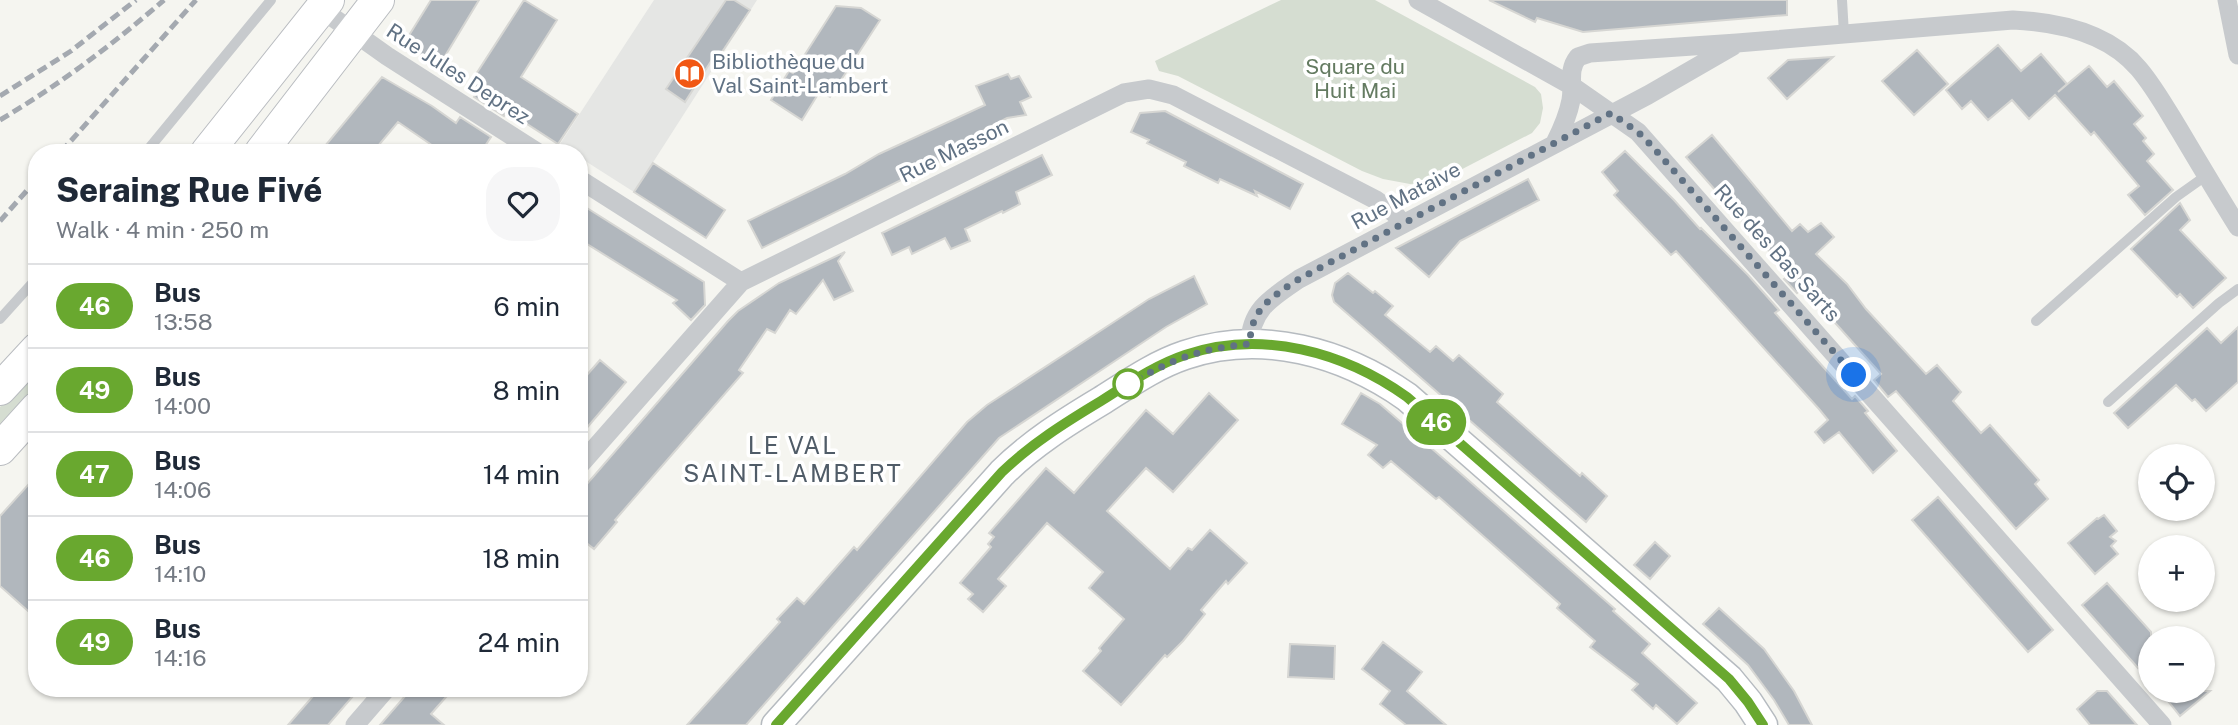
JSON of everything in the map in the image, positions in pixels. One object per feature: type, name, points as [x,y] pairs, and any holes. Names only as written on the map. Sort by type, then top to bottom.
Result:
[{"type":"main road","points":[[267,144],[378,0]]},
{"type":"main road","points":[[213,144],[325,5]]},
{"type":"main road","points":[[0,389],[28,359]]},
{"type":"main road","points":[[0,449],[28,418]]},
{"type":"street","name":"Rue des Bas Sarts","points":[[1418,0],[1572,86],[1638,132],[2162,725]]},
{"type":"street","points":[[2227,0],[2238,55]]},
{"type":"street","name":"Rue Jules Deprez","points":[[325,5],[355,33],[525,144]]},
{"type":"street","points":[[1555,143],[1568,114],[1572,86],[1570,71],[1578,57],[1590,53],[2013,20],[2046,22],[2077,29],[2112,46],[2137,66],[2154,89],[2238,227]]},
{"type":"street","name":"Rue Mataive","points":[[1250,344],[1252,323],[1262,308],[1299,279],[1648,95],[1737,43]]},
{"type":"street","name":"Rue Masson","points":[[588,456],[741,282],[1124,93],[1159,90],[1207,112],[1376,200],[1394,213],[1402,224]]},
{"type":"street","points":[[588,185],[741,282]]},
{"type":"street","points":[[776,725],[1020,454],[1077,415],[1165,363],[1187,354],[1250,344],[1301,348],[1328,356],[1368,372],[1407,397],[1729,679],[1763,725]]},
{"type":"street","points":[[355,725],[379,697]]},
{"type":"lane","points":[[153,144],[271,0]]},
{"type":"lane","points":[[1842,0],[1844,34]]},
{"type":"lane","points":[[2036,321],[2176,197],[2207,175]]},
{"type":"lane","points":[[0,319],[28,288]]},
{"type":"lane","points":[[2108,402],[2238,289]]},
{"type":"shaded area","points":[[654,0],[757,0],[634,192],[588,163],[588,144],[560,144]]},
{"type":"green space","name":"Square du Huit Mai","points":[[1281,0],[1375,0],[1535,87],[1541,94],[1543,108],[1540,123],[1532,133],[1445,178],[1410,184],[1383,179],[1362,171],[1178,76],[1159,71],[1155,61]]},
{"type":"green space","points":[[28,377],[28,397],[0,428],[0,407]]},
{"type":"building","points":[[431,0],[479,0],[439,66],[409,47],[408,37]]},
{"type":"building","points":[[524,0],[557,20],[521,77],[578,114],[558,144],[507,111],[504,116],[474,97],[478,91],[469,85]]},
{"type":"building","points":[[726,0],[734,0],[750,10],[718,58],[715,55],[685,102],[666,89]]},
{"type":"building","points":[[1489,0],[1787,0],[1787,15],[1583,32],[1537,18],[1535,22]]},
{"type":"building","points":[[836,6],[861,8],[880,20],[830,97],[820,91],[802,120],[771,100],[789,71],[793,73]]},
{"type":"building","points":[[1998,45],[2021,71],[2041,54],[2067,84],[2058,92],[2089,66],[2107,87],[2114,81],[2143,116],[2134,124],[2146,138],[2143,141],[2154,154],[2147,161],[2173,190],[2145,215],[2128,195],[2139,186],[2094,132],[2091,135],[2055,95],[2029,119],[2012,100],[1988,120],[1971,101],[1962,109],[1946,90]]},
{"type":"building","points":[[1917,50],[1948,84],[1914,115],[1882,81]]},
{"type":"building","points":[[1833,57],[1787,99],[1768,78],[1788,60]]},
{"type":"building","points":[[1008,74],[1011,79],[1019,76],[1031,97],[1020,102],[1026,115],[1007,118],[975,135],[979,142],[762,248],[748,221],[845,174],[879,154],[985,105],[976,86]]},
{"type":"building","points":[[382,77],[456,123],[460,117],[491,137],[486,144],[430,144],[398,122],[380,144],[327,144]]},
{"type":"building","points":[[1165,111],[1303,184],[1290,209],[1255,191],[1257,196],[1220,179],[1218,183],[1184,166],[1186,162],[1131,132],[1140,113]]},
{"type":"building","points":[[1712,135],[1792,231],[1800,224],[1808,232],[1821,223],[1834,237],[1816,254],[1847,284],[1866,309],[1926,374],[1937,365],[1961,392],[1953,401],[1981,433],[1990,425],[2039,480],[2035,484],[2048,499],[2016,529],[1896,391],[1888,397],[1874,380],[1881,374],[1803,287],[1797,293],[1784,279],[1790,275],[1686,157]]},
{"type":"building","points":[[1625,151],[1748,275],[1779,310],[1775,313],[1852,399],[1855,396],[1868,411],[1865,413],[1897,451],[1873,473],[1839,432],[1824,443],[1815,432],[1828,420],[1819,409],[1676,251],[1671,255],[1614,195],[1618,191],[1602,172]]},
{"type":"building","points":[[1042,155],[1052,175],[1016,192],[1020,204],[965,229],[970,241],[951,249],[945,238],[912,254],[909,247],[892,255],[882,233]]},
{"type":"building","points":[[653,163],[725,210],[706,238],[634,192]]},
{"type":"building","points":[[1528,179],[1539,200],[1460,241],[1429,277],[1396,248]]},
{"type":"building","points":[[2180,203],[2190,220],[2180,230],[2226,278],[2193,308],[2180,294],[2177,297],[2131,249]]},
{"type":"building","points":[[588,209],[704,282],[705,305],[691,320],[673,303],[677,300],[588,245]]},
{"type":"building","points":[[845,252],[838,261],[853,291],[834,300],[823,280],[796,314],[790,310],[775,333],[767,329],[739,370],[743,373],[615,520],[617,522],[594,549],[588,544],[588,483],[728,321],[779,283]]},
{"type":"building","points":[[1348,273],[1393,306],[1385,315],[1430,352],[1436,346],[1453,361],[1459,355],[1503,394],[1497,402],[1580,476],[1582,473],[1607,496],[1586,522],[1334,302],[1332,295],[1335,283]]},
{"type":"building","points":[[1194,276],[1207,304],[1166,327],[999,438],[746,725],[687,725],[780,622],[777,619],[797,598],[804,604],[854,547],[857,550],[967,422],[987,405],[1149,299]]},
{"type":"building","points":[[2238,327],[2238,382],[2206,411],[2176,385],[2128,428],[2114,413],[2207,328],[2221,343]]},
{"type":"building","points":[[600,360],[626,382],[588,426],[588,374]]},
{"type":"building","points":[[1209,393],[1238,420],[1173,492],[1146,468],[1107,511],[1170,569],[1188,548],[1192,550],[1210,530],[1247,563],[1228,584],[1226,581],[1201,610],[1205,614],[1183,641],[1167,657],[1165,655],[1121,705],[1083,671],[1124,619],[1089,588],[1103,572],[1047,523],[998,579],[1006,586],[983,612],[968,599],[973,594],[960,583],[991,547],[988,544],[994,537],[989,533],[1046,468],[1074,493],[1146,410],[1173,434]]},
{"type":"building","points":[[1361,393],[1380,404],[1459,472],[1615,609],[1613,611],[1650,644],[1642,653],[1697,703],[1677,724],[1656,705],[1653,709],[1632,690],[1638,684],[1590,647],[1595,641],[1557,608],[1560,604],[1439,497],[1436,499],[1391,461],[1383,468],[1368,455],[1377,445],[1342,424]]},
{"type":"building","points":[[28,485],[28,611],[0,586],[0,516]]},
{"type":"building","points":[[1938,497],[2053,630],[2028,652],[1912,520]]},
{"type":"building","points":[[2104,515],[2117,531],[2110,537],[2116,541],[2111,546],[2118,554],[2095,574],[2068,543]]},
{"type":"building","points":[[1655,542],[1670,556],[1650,579],[1634,565]]},
{"type":"building","points":[[2107,583],[2146,626],[2138,626],[2138,668],[2082,605]]},
{"type":"building","points":[[1719,608],[1764,649],[1794,691],[1812,725],[1789,725],[1748,665],[1703,624]]},
{"type":"building","points":[[1383,642],[1422,672],[1407,691],[1446,725],[1406,725],[1380,704],[1390,691],[1362,669]]},
{"type":"building","points":[[1290,644],[1335,646],[1334,679],[1288,677]]},
{"type":"building","points":[[2097,691],[2107,691],[2137,725],[2090,725],[2077,709]]},
{"type":"building","points":[[312,697],[352,697],[328,725],[288,725]]},
{"type":"building","points":[[404,697],[446,697],[431,714],[444,725],[380,725]]},
{"type":"building","points":[[2170,703],[2196,703],[2180,716]]},
{"type":"railway","points":[[0,96],[71,51],[136,0]]},
{"type":"railway","points":[[0,120],[85,64],[164,0]]},
{"type":"railway","points":[[68,144],[196,0]]},
{"type":"railway","points":[[0,221],[28,189]]},
{"type":"bus line","name":"46","points":[[776,725],[1020,454],[1077,415],[1165,363],[1187,354],[1250,344],[1301,348],[1328,356],[1368,372],[1407,397],[1729,679],[1763,725]]},
{"type":"place","name":"Bibliothèque du Val Saint-Lambert","points":[[689,74]]},
{"type":"district","name":"LE VAL SAINT-LAMBERT","points":[[793,460]]},
{"type":"route","points":[[1128,384],[1187,354],[1250,344],[1252,323],[1262,308],[1299,279],[1611,113],[1638,132],[1652,146],[1854,375]]}]
